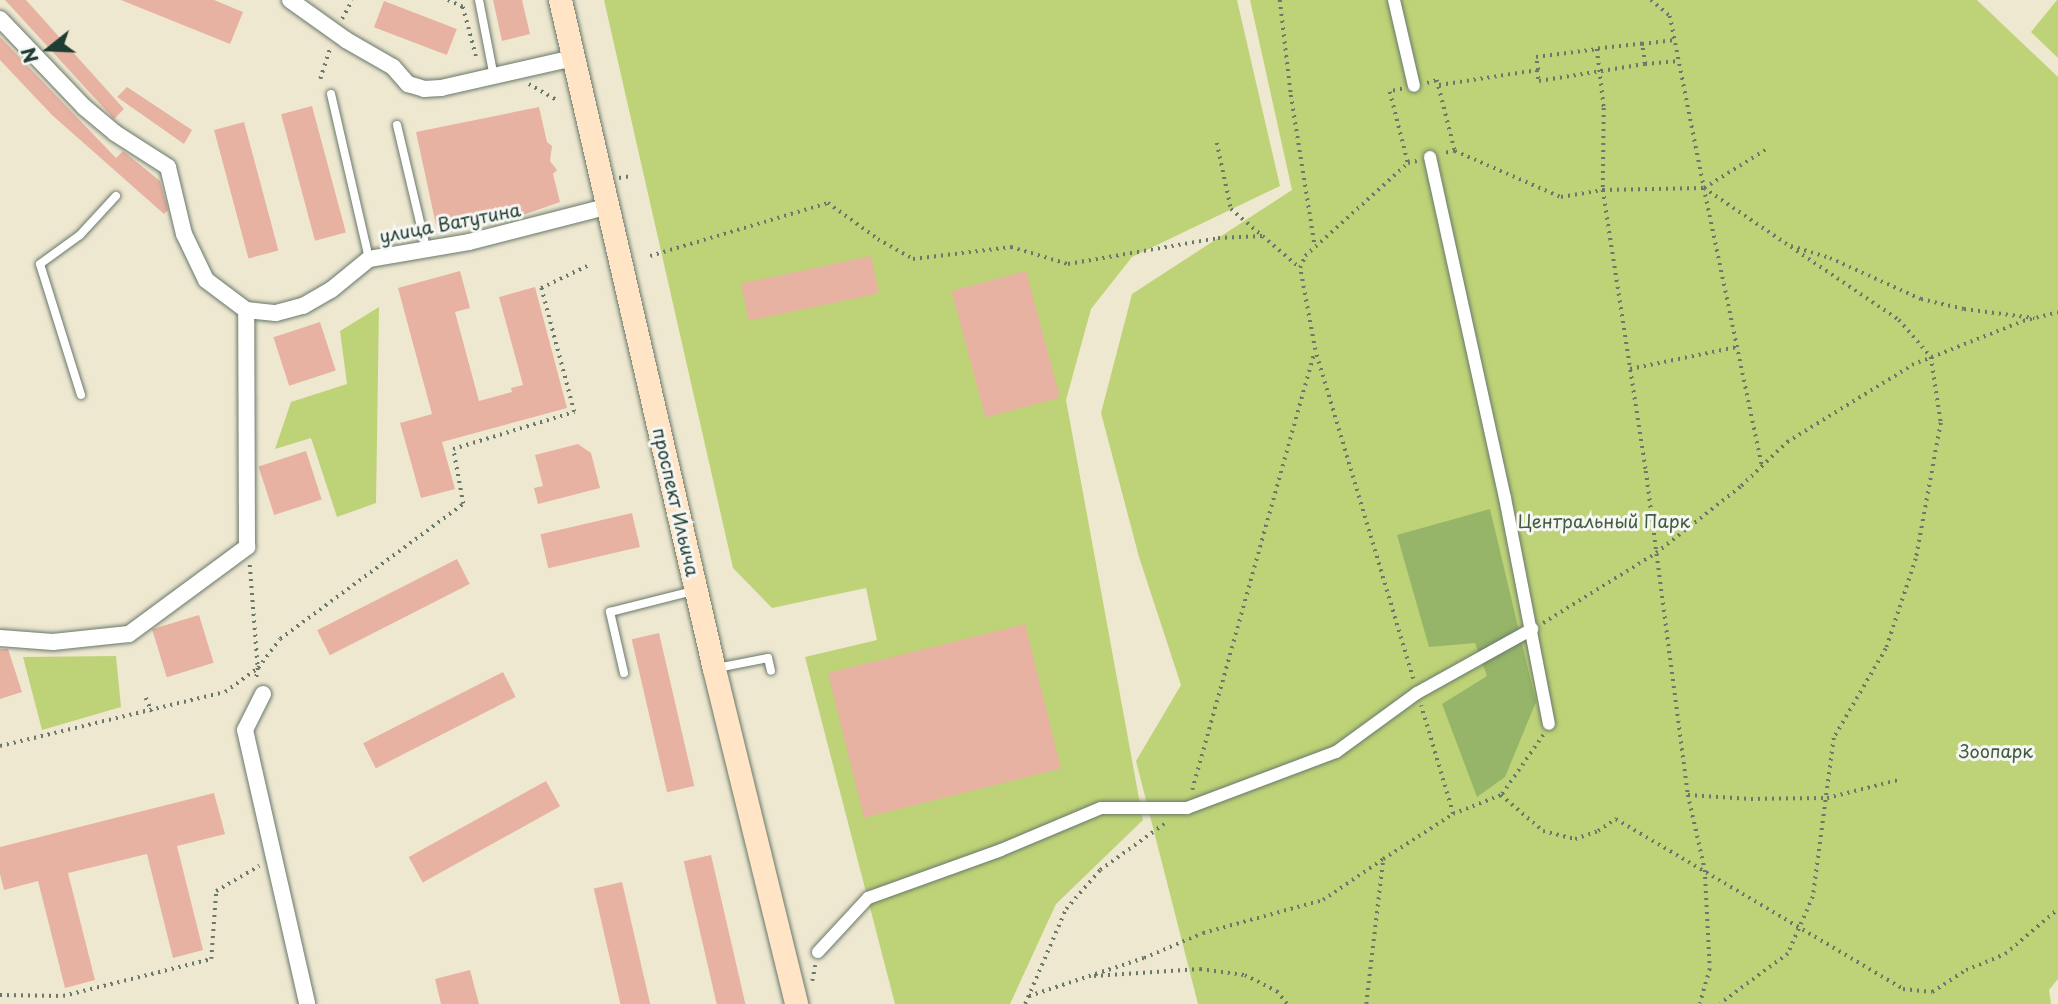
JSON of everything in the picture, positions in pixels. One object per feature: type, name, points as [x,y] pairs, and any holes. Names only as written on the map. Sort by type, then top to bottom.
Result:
[{"type":"main road","name":"проспект Ильича","points":[[560,0],[714,669],[803,998]]},
{"type":"street","points":[[290,0],[346,40],[393,67],[408,83],[424,89],[494,77],[573,58]]},
{"type":"street","points":[[1394,0],[1414,86]]},
{"type":"street","points":[[0,19],[84,107],[116,133],[168,167],[184,234],[206,280],[246,310],[247,547],[130,634],[53,642],[0,638]]},
{"type":"street","points":[[1430,158],[1532,629],[1549,724]]},
{"type":"street","name":"улица Ватутина","points":[[246,310],[276,313],[303,306],[331,290],[369,259],[470,242],[609,206]]},
{"type":"street","points":[[818,952],[868,898],[1001,850],[1101,808],[1187,808],[1336,752],[1417,693],[1532,629]]},
{"type":"street","points":[[263,694],[245,730],[307,1004]]},
{"type":"lane","points":[[479,0],[494,77]]},
{"type":"lane","points":[[331,94],[369,259]]},
{"type":"lane","points":[[397,125],[426,248]]},
{"type":"lane","points":[[81,395],[40,264],[80,235],[116,197]]},
{"type":"lane","points":[[624,673],[610,612],[697,590]]},
{"type":"lane","points":[[714,669],[768,658],[771,671]]},
{"type":"path","points":[[1280,0],[1291,95],[1315,247]]},
{"type":"path","points":[[1651,0],[1670,16],[1762,466]]},
{"type":"path","points":[[1675,40],[1536,57],[1539,81],[1599,70],[1679,61]]},
{"type":"path","points":[[1642,44],[1645,64]]},
{"type":"path","points":[[1597,49],[1604,108],[1603,190],[1688,795],[1705,870],[1710,969],[1700,1004]]},
{"type":"path","points":[[1438,85],[1537,70]]},
{"type":"path","points":[[1408,163],[1390,92],[1437,80],[1455,151]]},
{"type":"path","points":[[1217,143],[1231,209],[1300,268]]},
{"type":"path","points":[[1453,814],[1315,351],[1300,268],[1305,256],[1408,163],[1455,151],[1561,197],[1603,190],[1704,188],[1765,150]]},
{"type":"path","points":[[1704,188],[1899,320],[1931,357],[1941,423],[1916,559],[1886,649],[1834,738],[1813,897],[1788,954],[1720,1004]]},
{"type":"path","points":[[650,256],[828,203],[878,239],[913,259],[1012,247],[1068,264],[1218,238],[1263,236]]},
{"type":"path","points":[[1786,245],[1830,258],[1922,299],[1964,309],[2036,318]]},
{"type":"path","points":[[0,746],[152,712],[225,692],[258,668],[281,639],[463,504],[453,449],[574,412],[541,288],[589,265]]},
{"type":"path","points":[[1532,629],[1656,553],[1762,466],[1787,442],[1912,365],[2036,318],[2058,313]]},
{"type":"path","points":[[1630,369],[1737,347]]},
{"type":"path","points":[[1025,1004],[1066,909],[1100,870],[1187,808],[1315,351]]},
{"type":"path","points":[[247,547],[258,668]]},
{"type":"path","points":[[146,698],[152,712]]},
{"type":"path","points":[[1028,996],[1144,958],[1203,933],[1323,900],[1453,814],[1501,795],[1529,758],[1549,724]]},
{"type":"path","points":[[1688,795],[1751,799],[1827,798],[1898,780]]},
{"type":"path","points":[[1501,795],[1543,831],[1575,839],[1598,831],[1616,819],[1903,989],[1932,992],[1966,970],[2005,954],[2058,909]]},
{"type":"path","points":[[0,995],[64,996],[211,959],[216,891],[274,857]]},
{"type":"path","points":[[1366,1004],[1383,859]]},
{"type":"path","points":[[803,998],[818,952]]},
{"type":"path","points":[[1087,977],[1200,969],[1245,975],[1278,991],[1287,1004]]},
{"type":"green space","points":[[604,0],[1237,0],[1280,186],[1132,257],[1091,309],[1066,400],[1143,820],[1056,904],[1010,1004],[895,1004],[805,657],[877,640],[866,588],[772,608],[733,568]]},
{"type":"green space","name":"Центральный Парк","points":[[1250,0],[1977,0],[2058,77],[2058,979],[2049,990],[2051,1004],[1198,1004],[1136,761],[1181,685],[1139,557],[1101,413],[1132,294],[1292,190]]},
{"type":"green space","points":[[2058,0],[2058,58],[2031,32]]},
{"type":"green space","points":[[379,307],[376,503],[337,517],[311,438],[275,449],[291,402],[347,384],[340,331]]},
{"type":"green space","points":[[1490,509],[1536,702],[1505,777],[1477,797],[1442,704],[1487,676],[1475,643],[1429,647],[1397,535]]},
{"type":"green space","points":[[116,656],[121,707],[42,730],[23,657]]},
{"type":"building","points":[[5,0],[26,0],[124,109],[114,119]]},
{"type":"building","points":[[121,0],[214,0],[243,12],[230,44]]},
{"type":"building","points":[[493,0],[522,0],[530,34],[502,41]]},
{"type":"building","points":[[384,1],[457,29],[447,55],[374,27]]},
{"type":"building","points":[[0,37],[116,158],[123,151],[160,181],[168,210],[164,214],[52,115],[0,60]]},
{"type":"building","points":[[127,87],[192,130],[184,144],[117,97]]},
{"type":"building","points":[[312,106],[346,233],[315,241],[281,114]]},
{"type":"building","points":[[539,107],[547,142],[552,146],[550,161],[557,170],[553,174],[560,202],[520,216],[498,213],[436,225],[416,132]]},
{"type":"building","points":[[244,122],[278,250],[248,258],[214,130]]},
{"type":"building","points":[[871,256],[879,293],[749,321],[741,284]]},
{"type":"building","points":[[460,271],[470,308],[455,312],[479,401],[512,392],[511,388],[523,385],[499,297],[535,287],[567,408],[442,442],[455,489],[421,498],[400,423],[432,414],[398,288]]},
{"type":"building","points":[[1026,271],[1060,398],[986,417],[952,291]]},
{"type":"building","points":[[320,322],[336,371],[289,386],[273,337]]},
{"type":"building","points":[[578,444],[591,453],[600,488],[538,504],[534,488],[543,486],[535,455]]},
{"type":"building","points":[[306,451],[322,500],[274,515],[258,466]]},
{"type":"building","points":[[632,513],[640,547],[548,568],[540,534]]},
{"type":"building","points":[[457,559],[470,584],[330,655],[317,630]]},
{"type":"building","points":[[199,615],[214,663],[167,677],[152,629]]},
{"type":"building","points":[[1025,624],[1061,769],[864,818],[828,673]]},
{"type":"building","points":[[659,633],[694,786],[667,792],[632,639]]},
{"type":"building","points":[[0,649],[8,649],[22,692],[0,699]]},
{"type":"building","points":[[503,672],[516,697],[376,768],[363,743]]},
{"type":"building","points":[[546,781],[560,806],[423,882],[409,857]]},
{"type":"building","points":[[214,793],[225,834],[177,846],[203,950],[173,958],[147,854],[68,873],[95,980],[65,988],[38,881],[4,890],[0,874],[0,847]]},
{"type":"building","points":[[711,855],[745,1004],[717,1004],[684,861]]},
{"type":"building","points":[[622,882],[650,1004],[620,1004],[594,889]]},
{"type":"building","points":[[470,970],[479,1004],[441,1004],[435,979]]},
{"type":"park label","name":"Зоопарк","points":[[1996,751]]}]
